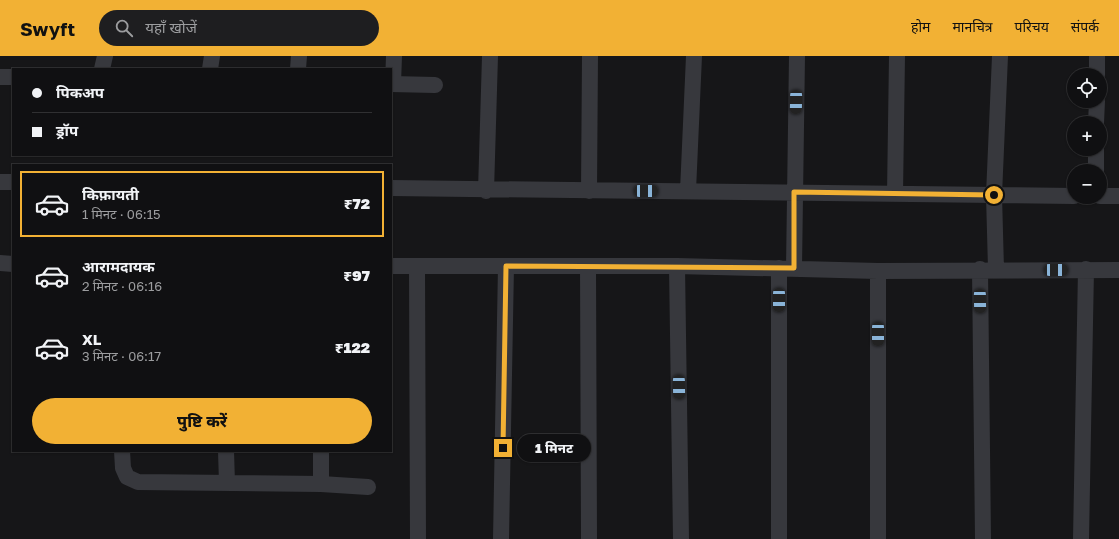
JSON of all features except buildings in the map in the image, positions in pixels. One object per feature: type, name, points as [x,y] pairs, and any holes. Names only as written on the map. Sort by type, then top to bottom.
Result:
[{"type":"street","points":[[102,68],[105,56]]},
{"type":"street","points":[[210,68],[212,56]]},
{"type":"street","points":[[298,56],[298,68]]},
{"type":"street","points":[[394,56],[392,84],[435,85]]},
{"type":"street","points":[[486,191],[490,56]]},
{"type":"street","points":[[589,190],[590,56]]},
{"type":"street","points":[[688,191],[694,56]]},
{"type":"street","points":[[779,539],[786,268],[794,192],[797,56]]},
{"type":"street","points":[[895,194],[897,56]]},
{"type":"street","points":[[982,539],[988,269],[994,195],[1000,56]]},
{"type":"street","points":[[1097,56],[1097,68]]},
{"type":"street","points":[[0,77],[12,77]]},
{"type":"street","points":[[0,182],[12,182]]},
{"type":"street","points":[[392,188],[486,191],[589,190],[1067,196]]},
{"type":"street","points":[[1107,196],[1119,196]]},
{"type":"street","points":[[0,263],[12,264]]},
{"type":"street","points":[[392,266],[677,266],[878,271],[988,269],[1119,270]]},
{"type":"street","points":[[417,266],[418,539]]},
{"type":"street","points":[[501,539],[506,266]]},
{"type":"street","points":[[588,266],[588,539]]},
{"type":"street","points":[[677,266],[680,539]]},
{"type":"street","points":[[1081,539],[1086,270]]},
{"type":"street","points":[[878,271],[878,539]]},
{"type":"street","points":[[122,452],[123,468],[127,477],[138,482],[321,484],[368,487]]},
{"type":"street","points":[[226,452],[227,483]]},
{"type":"street","points":[[321,452],[321,484]]},
{"type":"route","points":[[503,448],[506,266],[794,268],[794,192],[994,195]]}]
